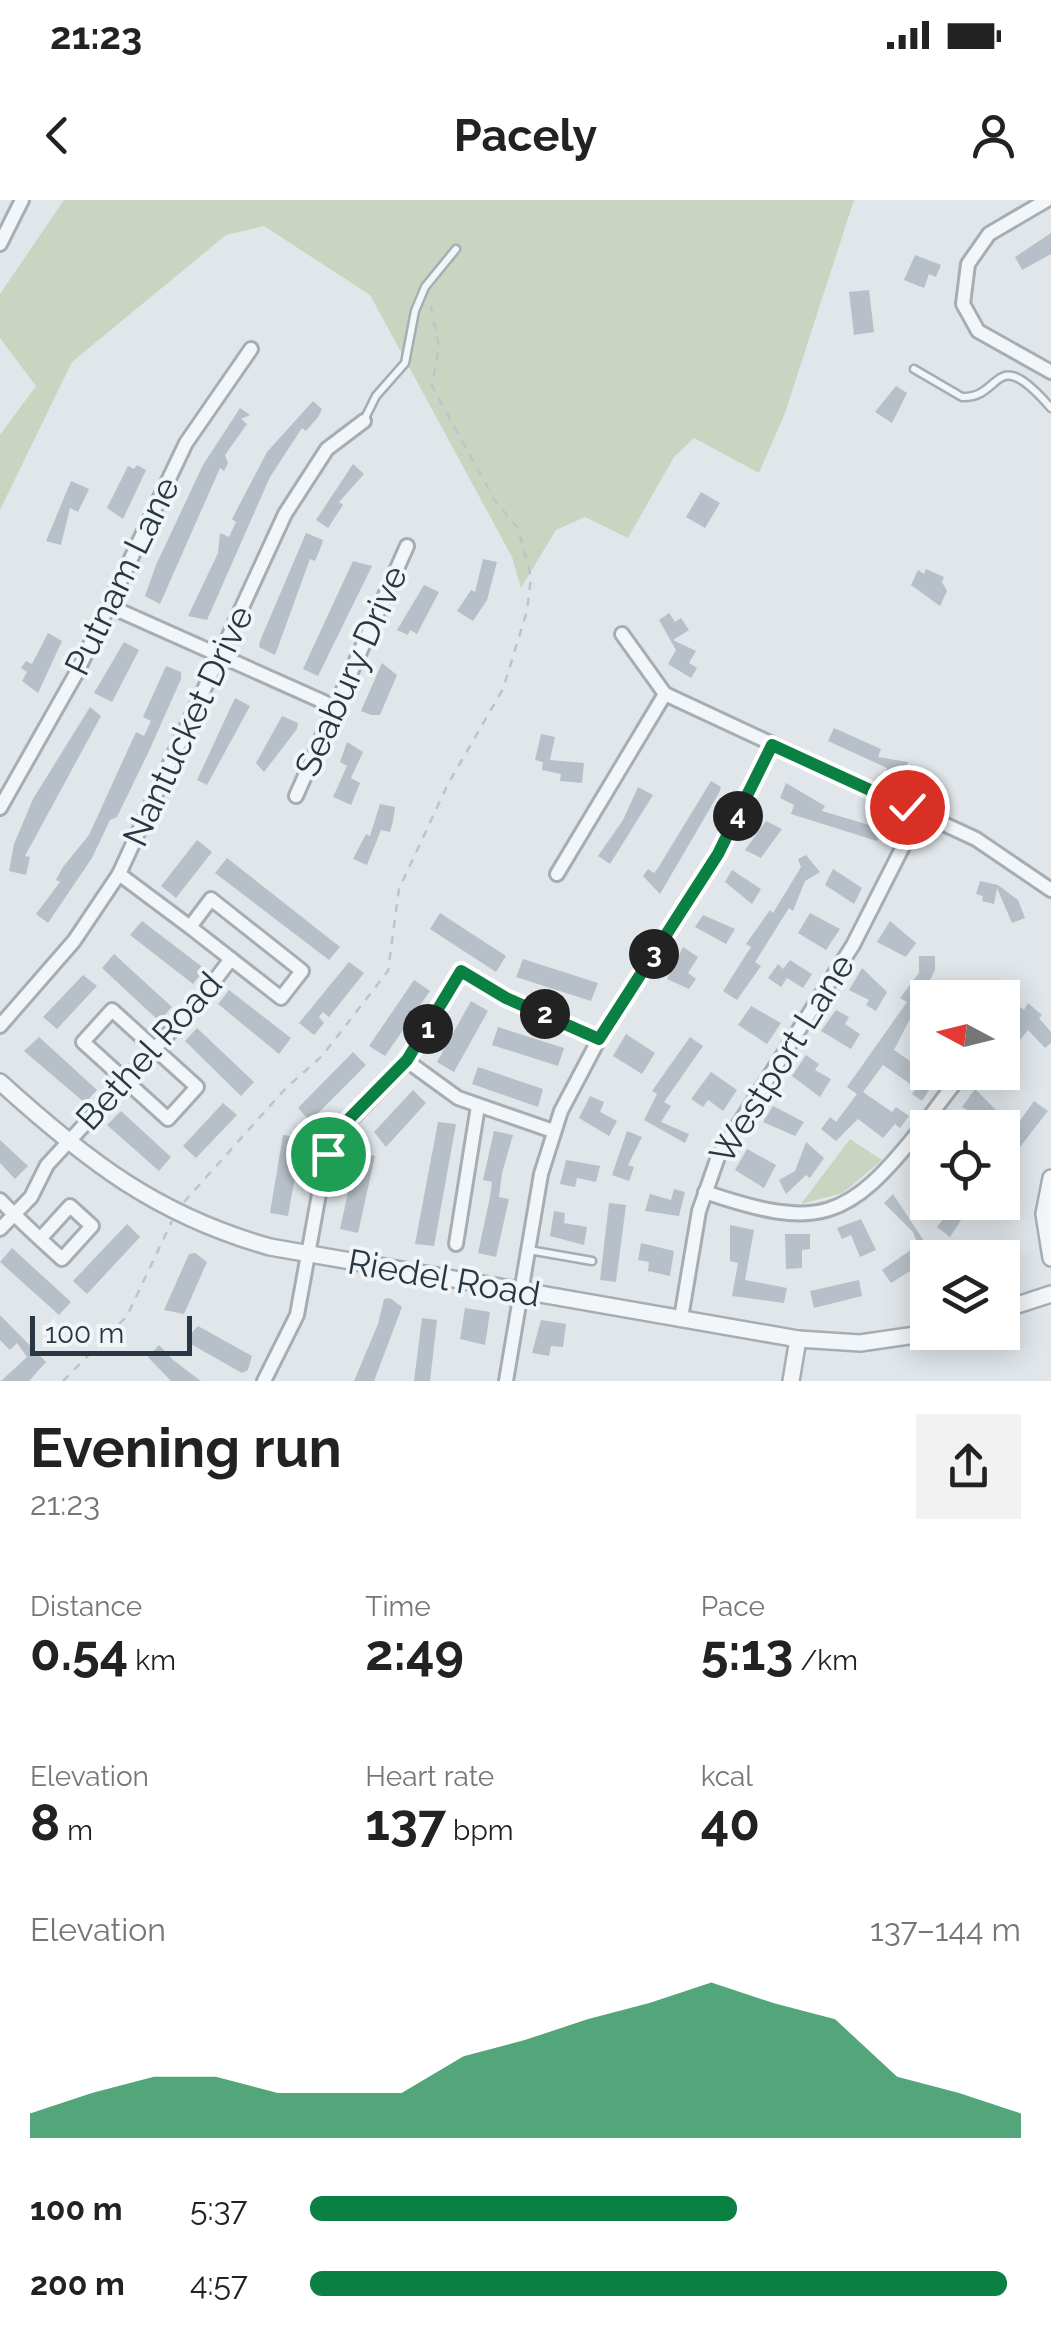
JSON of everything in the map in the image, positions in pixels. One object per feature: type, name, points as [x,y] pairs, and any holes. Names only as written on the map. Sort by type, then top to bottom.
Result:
[{"type":"street","points":[[0,244],[22,200]]},
{"type":"street","points":[[1047,200],[989,234],[968,264],[964,304],[978,331],[1051,372]]},
{"type":"street","name":"Putnam Lane","points":[[0,808],[109,606],[186,442],[251,349]]},
{"type":"street","name":"Nantucket Drive","points":[[0,1026],[74,941],[119,874],[297,493],[327,449],[364,421]]},
{"type":"street","name":"Seabury Drive","points":[[296,796],[407,546]]},
{"type":"street","points":[[109,606],[335,708]]},
{"type":"street","points":[[622,634],[665,694],[980,841],[1051,890]]},
{"type":"street","points":[[557,874],[665,694]]},
{"type":"street","points":[[506,1381],[553,1131],[599,1039],[718,854],[772,745]]},
{"type":"street","name":"Westport Lane","points":[[681,1318],[705,1192],[729,1136],[853,945],[920,813]]},
{"type":"street","points":[[119,874],[281,998],[302,971],[211,900],[190,926]]},
{"type":"street","name":"Bethel Road","points":[[0,1229],[67,1143],[232,959]]},
{"type":"street","points":[[264,1381],[290,1335],[310,1256],[323,1172],[336,1135],[407,1060],[461,971],[506,998],[599,1039]]},
{"type":"street","points":[[112,1010],[155,1049],[197,1087],[168,1119],[83,1042],[112,1010]]},
{"type":"street","points":[[407,1060],[445,1091],[553,1131]]},
{"type":"street","name":"Riedel Road","points":[[0,1082],[67,1143],[176,1214],[234,1237],[310,1256],[798,1339],[870,1342],[910,1336]]},
{"type":"street","points":[[705,1192],[787,1214],[818,1212],[846,1204],[885,1174],[952,1090]]},
{"type":"street","points":[[456,1244],[478,1106]]},
{"type":"street","points":[[1051,1178],[1044,1214],[1051,1258]]},
{"type":"street","points":[[0,1200],[40,1239]]},
{"type":"street","points":[[1020,1304],[1051,1294]]},
{"type":"street","points":[[791,1381],[798,1339]]},
{"type":"lane","points":[[364,421],[376,396],[405,363],[415,311],[425,287],[456,250]]},
{"type":"lane","points":[[914,369],[948,393],[970,398],[1003,375],[1013,376],[1051,408]]},
{"type":"lane","points":[[528,1250],[592,1261]]},
{"type":"path","points":[[63,1381],[127,1316],[148,1263],[176,1214],[286,1088],[322,1056],[388,971],[399,889],[448,784],[503,688],[526,611],[531,577],[518,528],[495,501],[432,386],[438,348],[425,287]]},
{"type":"green space","points":[[64,200],[854,200],[785,413],[759,473],[694,438],[674,457],[628,538],[585,517],[556,530],[521,588],[512,557],[370,295],[264,226],[226,235],[72,362],[0,510],[0,435],[36,386],[0,338],[0,294]]},
{"type":"green space","points":[[850,1139],[882,1160],[843,1193],[801,1204]]},
{"type":"building","points":[[1051,233],[1051,254],[1022,270],[1015,257]]},
{"type":"building","points":[[915,255],[941,265],[936,277],[929,274],[924,288],[904,280]]},
{"type":"building","points":[[869,290],[874,332],[854,335],[849,292]]},
{"type":"building","points":[[896,386],[907,393],[892,423],[875,412]]},
{"type":"building","points":[[313,401],[322,409],[306,431],[302,428],[270,477],[207,620],[188,616],[218,553],[220,533],[229,537],[236,522],[232,519],[267,452]]},
{"type":"building","points":[[240,408],[250,415],[241,419],[247,424],[225,455],[228,463],[224,471],[220,468],[160,604],[145,596],[156,565],[203,465]]},
{"type":"building","points":[[353,464],[364,474],[339,502],[343,505],[328,528],[316,520]]},
{"type":"building","points":[[137,465],[146,470],[123,519],[107,508],[128,466],[134,469]]},
{"type":"building","points":[[71,481],[89,489],[78,512],[70,508],[61,545],[46,541]]},
{"type":"building","points":[[701,492],[720,503],[705,528],[686,517]]},
{"type":"building","points":[[306,533],[323,540],[322,544],[315,561],[310,559],[275,655],[259,647],[260,641]]},
{"type":"building","points":[[483,559],[497,562],[487,600],[473,621],[457,611],[471,590],[475,592]]},
{"type":"building","points":[[353,561],[372,566],[318,676],[303,669]]},
{"type":"building","points":[[926,569],[944,577],[942,582],[947,591],[940,606],[911,585],[918,570],[924,574]]},
{"type":"building","points":[[424,585],[439,592],[417,634],[410,630],[408,635],[397,630]]},
{"type":"building","points":[[669,613],[675,622],[681,618],[689,630],[673,640],[696,651],[689,663],[697,668],[691,678],[668,664],[676,650],[659,620]]},
{"type":"building","points":[[48,633],[62,641],[38,693],[22,681],[27,672],[21,668],[26,661],[32,664]]},
{"type":"building","points":[[124,642],[139,650],[112,702],[94,693]]},
{"type":"building","points":[[382,663],[397,675],[380,715],[371,715],[361,711]]},
{"type":"building","points":[[166,666],[181,672],[181,679],[149,751],[117,817],[110,820],[92,858],[48,923],[36,914],[60,882],[56,880],[63,867],[89,835],[136,732],[144,736],[151,721],[143,717]]},
{"type":"building","points":[[235,698],[250,706],[207,785],[197,780]]},
{"type":"building","points":[[90,707],[101,716],[25,856],[30,857],[26,875],[9,871],[14,844],[33,799]]},
{"type":"building","points":[[282,716],[298,723],[297,729],[264,772],[256,763]]},
{"type":"building","points":[[834,728],[881,749],[878,757],[908,762],[905,776],[886,772],[887,768],[828,741]]},
{"type":"building","points":[[541,734],[555,737],[550,760],[584,763],[582,783],[560,781],[561,774],[542,770],[543,762],[535,760]]},
{"type":"building","points":[[347,742],[363,752],[351,778],[360,783],[351,805],[333,797],[347,766],[340,762]]},
{"type":"building","points":[[711,781],[721,787],[719,793],[660,894],[643,876],[648,869],[654,873],[658,868]]},
{"type":"building","points":[[786,783],[825,806],[822,811],[883,829],[877,841],[791,814],[794,805],[780,798]]},
{"type":"building","points":[[638,787],[653,795],[610,864],[598,856],[623,820]]},
{"type":"building","points":[[380,804],[395,807],[393,821],[390,832],[381,830],[367,865],[353,859],[366,834],[370,836]]},
{"type":"building","points":[[766,821],[782,829],[761,858],[745,850]]},
{"type":"building","points":[[197,840],[212,852],[176,898],[161,886]]},
{"type":"building","points":[[806,855],[820,872],[805,881],[793,911],[789,908],[755,962],[761,966],[737,1000],[723,991],[751,947],[746,944],[770,910],[773,913],[801,867],[798,859]]},
{"type":"building","points":[[227,858],[340,947],[329,960],[215,873]]},
{"type":"building","points":[[833,869],[862,888],[854,904],[825,885]]},
{"type":"building","points":[[732,870],[761,889],[752,904],[725,882]]},
{"type":"building","points":[[980,881],[998,885],[1018,900],[1025,918],[1012,923],[997,888],[994,904],[982,901],[983,896],[976,894]]},
{"type":"building","points":[[440,913],[506,956],[496,972],[430,929]]},
{"type":"building","points":[[810,913],[840,929],[826,950],[798,933]]},
{"type":"building","points":[[703,915],[735,929],[726,944],[695,927]]},
{"type":"building","points":[[142,921],[205,969],[193,984],[130,935]]},
{"type":"building","points":[[890,921],[916,943],[906,957],[877,942]]},
{"type":"building","points":[[683,947],[698,957],[688,973],[696,979],[689,989],[667,979]]},
{"type":"building","points":[[114,954],[172,1007],[159,1021],[102,968]]},
{"type":"building","points":[[919,956],[935,956],[930,980],[914,980],[919,973]]},
{"type":"building","points":[[523,959],[598,983],[591,1001],[516,977]]},
{"type":"building","points":[[790,960],[812,974],[803,988],[787,978],[781,987],[768,978],[778,964],[783,969]]},
{"type":"building","points":[[349,962],[364,973],[329,1017],[323,1012],[319,1017],[324,1023],[314,1035],[299,1023]]},
{"type":"building","points":[[862,968],[887,992],[876,1011],[866,1005],[869,1000],[849,990]]},
{"type":"building","points":[[83,975],[97,986],[57,1029],[43,1017]]},
{"type":"building","points":[[414,980],[430,991],[385,1056],[369,1046]]},
{"type":"building","points":[[910,985],[910,1019],[894,1050],[910,1061],[910,1084],[883,1065],[863,1092],[892,1112],[896,1107],[909,1116],[900,1128],[895,1124],[883,1138],[858,1119],[836,1141],[821,1129],[830,1117],[836,1122],[857,1094],[847,1087],[907,1002],[900,998]]},
{"type":"building","points":[[229,990],[291,1038],[279,1054],[218,1004]]},
{"type":"building","points":[[471,1001],[488,1011],[454,1072],[437,1062]]},
{"type":"building","points":[[1028,1003],[1042,1015],[1039,1018],[1051,1032],[1051,1043],[1045,1048],[1028,1030],[1020,1040],[1020,1007],[1024,1010]]},
{"type":"building","points":[[751,1006],[781,1023],[767,1044],[738,1025]]},
{"type":"building","points":[[836,1010],[849,1017],[845,1024],[860,1034],[851,1049],[821,1031]]},
{"type":"building","points":[[498,1027],[564,1048],[558,1066],[492,1045]]},
{"type":"building","points":[[197,1028],[254,1082],[241,1096],[185,1041]]},
{"type":"building","points":[[626,1034],[655,1053],[642,1074],[613,1056]]},
{"type":"building","points":[[39,1037],[97,1090],[85,1103],[24,1051]]},
{"type":"building","points":[[690,1037],[703,1046],[664,1102],[671,1106],[661,1122],[689,1134],[685,1143],[644,1120],[657,1094],[652,1091]]},
{"type":"building","points":[[353,1052],[366,1065],[310,1121],[298,1108]]},
{"type":"building","points":[[806,1055],[819,1064],[815,1070],[831,1079],[820,1097],[792,1076]]},
{"type":"building","points":[[478,1067],[543,1089],[538,1107],[472,1084]]},
{"type":"building","points":[[711,1072],[737,1090],[723,1111],[708,1100],[703,1107],[691,1099]]},
{"type":"building","points":[[413,1090],[426,1103],[386,1147],[374,1132]]},
{"type":"building","points":[[915,1090],[929,1090],[922,1101],[912,1094]]},
{"type":"building","points":[[976,1090],[996,1110],[967,1110],[962,1107]]},
{"type":"building","points":[[590,1096],[604,1102],[600,1112],[617,1121],[609,1136],[579,1118]]},
{"type":"building","points":[[1034,1101],[1048,1111],[1020,1147],[1020,1121]]},
{"type":"building","points":[[223,1103],[237,1115],[196,1158],[183,1146]]},
{"type":"building","points":[[773,1106],[804,1122],[795,1136],[763,1122]]},
{"type":"building","points":[[121,1111],[171,1157],[159,1171],[107,1125]]},
{"type":"building","points":[[438,1122],[456,1124],[434,1246],[415,1244]]},
{"type":"building","points":[[494,1131],[513,1135],[502,1173],[499,1197],[509,1199],[496,1257],[478,1253],[492,1182],[483,1180]]},
{"type":"building","points":[[627,1131],[642,1137],[628,1165],[634,1167],[629,1181],[612,1175]]},
{"type":"building","points":[[283,1135],[302,1138],[288,1216],[270,1213]]},
{"type":"building","points":[[0,1140],[28,1166],[15,1179],[0,1163]]},
{"type":"building","points":[[806,1142],[824,1158],[810,1178],[806,1175],[786,1194],[779,1180],[795,1171]]},
{"type":"building","points":[[747,1149],[776,1165],[764,1188],[735,1170]]},
{"type":"building","points":[[357,1152],[375,1156],[358,1233],[340,1229]]},
{"type":"building","points":[[566,1160],[600,1166],[596,1182],[577,1178],[575,1187],[560,1184]]},
{"type":"building","points":[[674,1189],[685,1192],[679,1216],[645,1211],[650,1194],[671,1200]]},
{"type":"building","points":[[893,1194],[923,1240],[916,1240],[884,1203]]},
{"type":"building","points":[[609,1203],[626,1205],[616,1282],[600,1280]]},
{"type":"building","points":[[554,1211],[565,1213],[564,1223],[587,1227],[584,1245],[550,1236]]},
{"type":"building","points":[[861,1219],[876,1250],[860,1257],[851,1235],[842,1239],[837,1228]]},
{"type":"building","points":[[942,1220],[961,1220],[950,1237],[937,1227]]},
{"type":"building","points":[[127,1224],[140,1237],[87,1294],[73,1281]]},
{"type":"building","points":[[730,1225],[754,1230],[745,1280],[787,1288],[784,1303],[732,1296],[738,1263],[730,1261]]},
{"type":"building","points":[[785,1234],[810,1234],[810,1249],[802,1250],[802,1268],[786,1269]]},
{"type":"building","points":[[641,1243],[674,1251],[670,1276],[648,1271],[649,1262],[638,1260]]},
{"type":"building","points":[[12,1248],[71,1302],[59,1315],[0,1262]]},
{"type":"building","points":[[910,1251],[910,1271],[891,1283],[882,1270]]},
{"type":"building","points":[[195,1253],[207,1262],[184,1314],[164,1310],[189,1254]]},
{"type":"building","points":[[859,1280],[862,1296],[814,1308],[810,1291]]},
{"type":"building","points":[[390,1298],[402,1307],[374,1381],[354,1381],[384,1299]]},
{"type":"building","points":[[465,1308],[490,1312],[485,1345],[460,1339]]},
{"type":"building","points":[[0,1315],[46,1362],[29,1381],[1,1381],[27,1357],[17,1343],[10,1350],[0,1340]]},
{"type":"building","points":[[422,1318],[437,1320],[430,1381],[414,1381]]},
{"type":"building","points":[[541,1320],[566,1324],[563,1347],[551,1346],[549,1356],[532,1353]]},
{"type":"building","points":[[198,1326],[252,1356],[248,1370],[242,1373],[189,1343],[188,1337]]},
{"type":"building","points":[[159,1345],[201,1381],[171,1381],[148,1357]]},
{"type":"route","points":[[328,1154],[344,1124],[407,1060],[461,971],[506,998],[599,1039],[718,854],[772,745],[907,807]]}]
